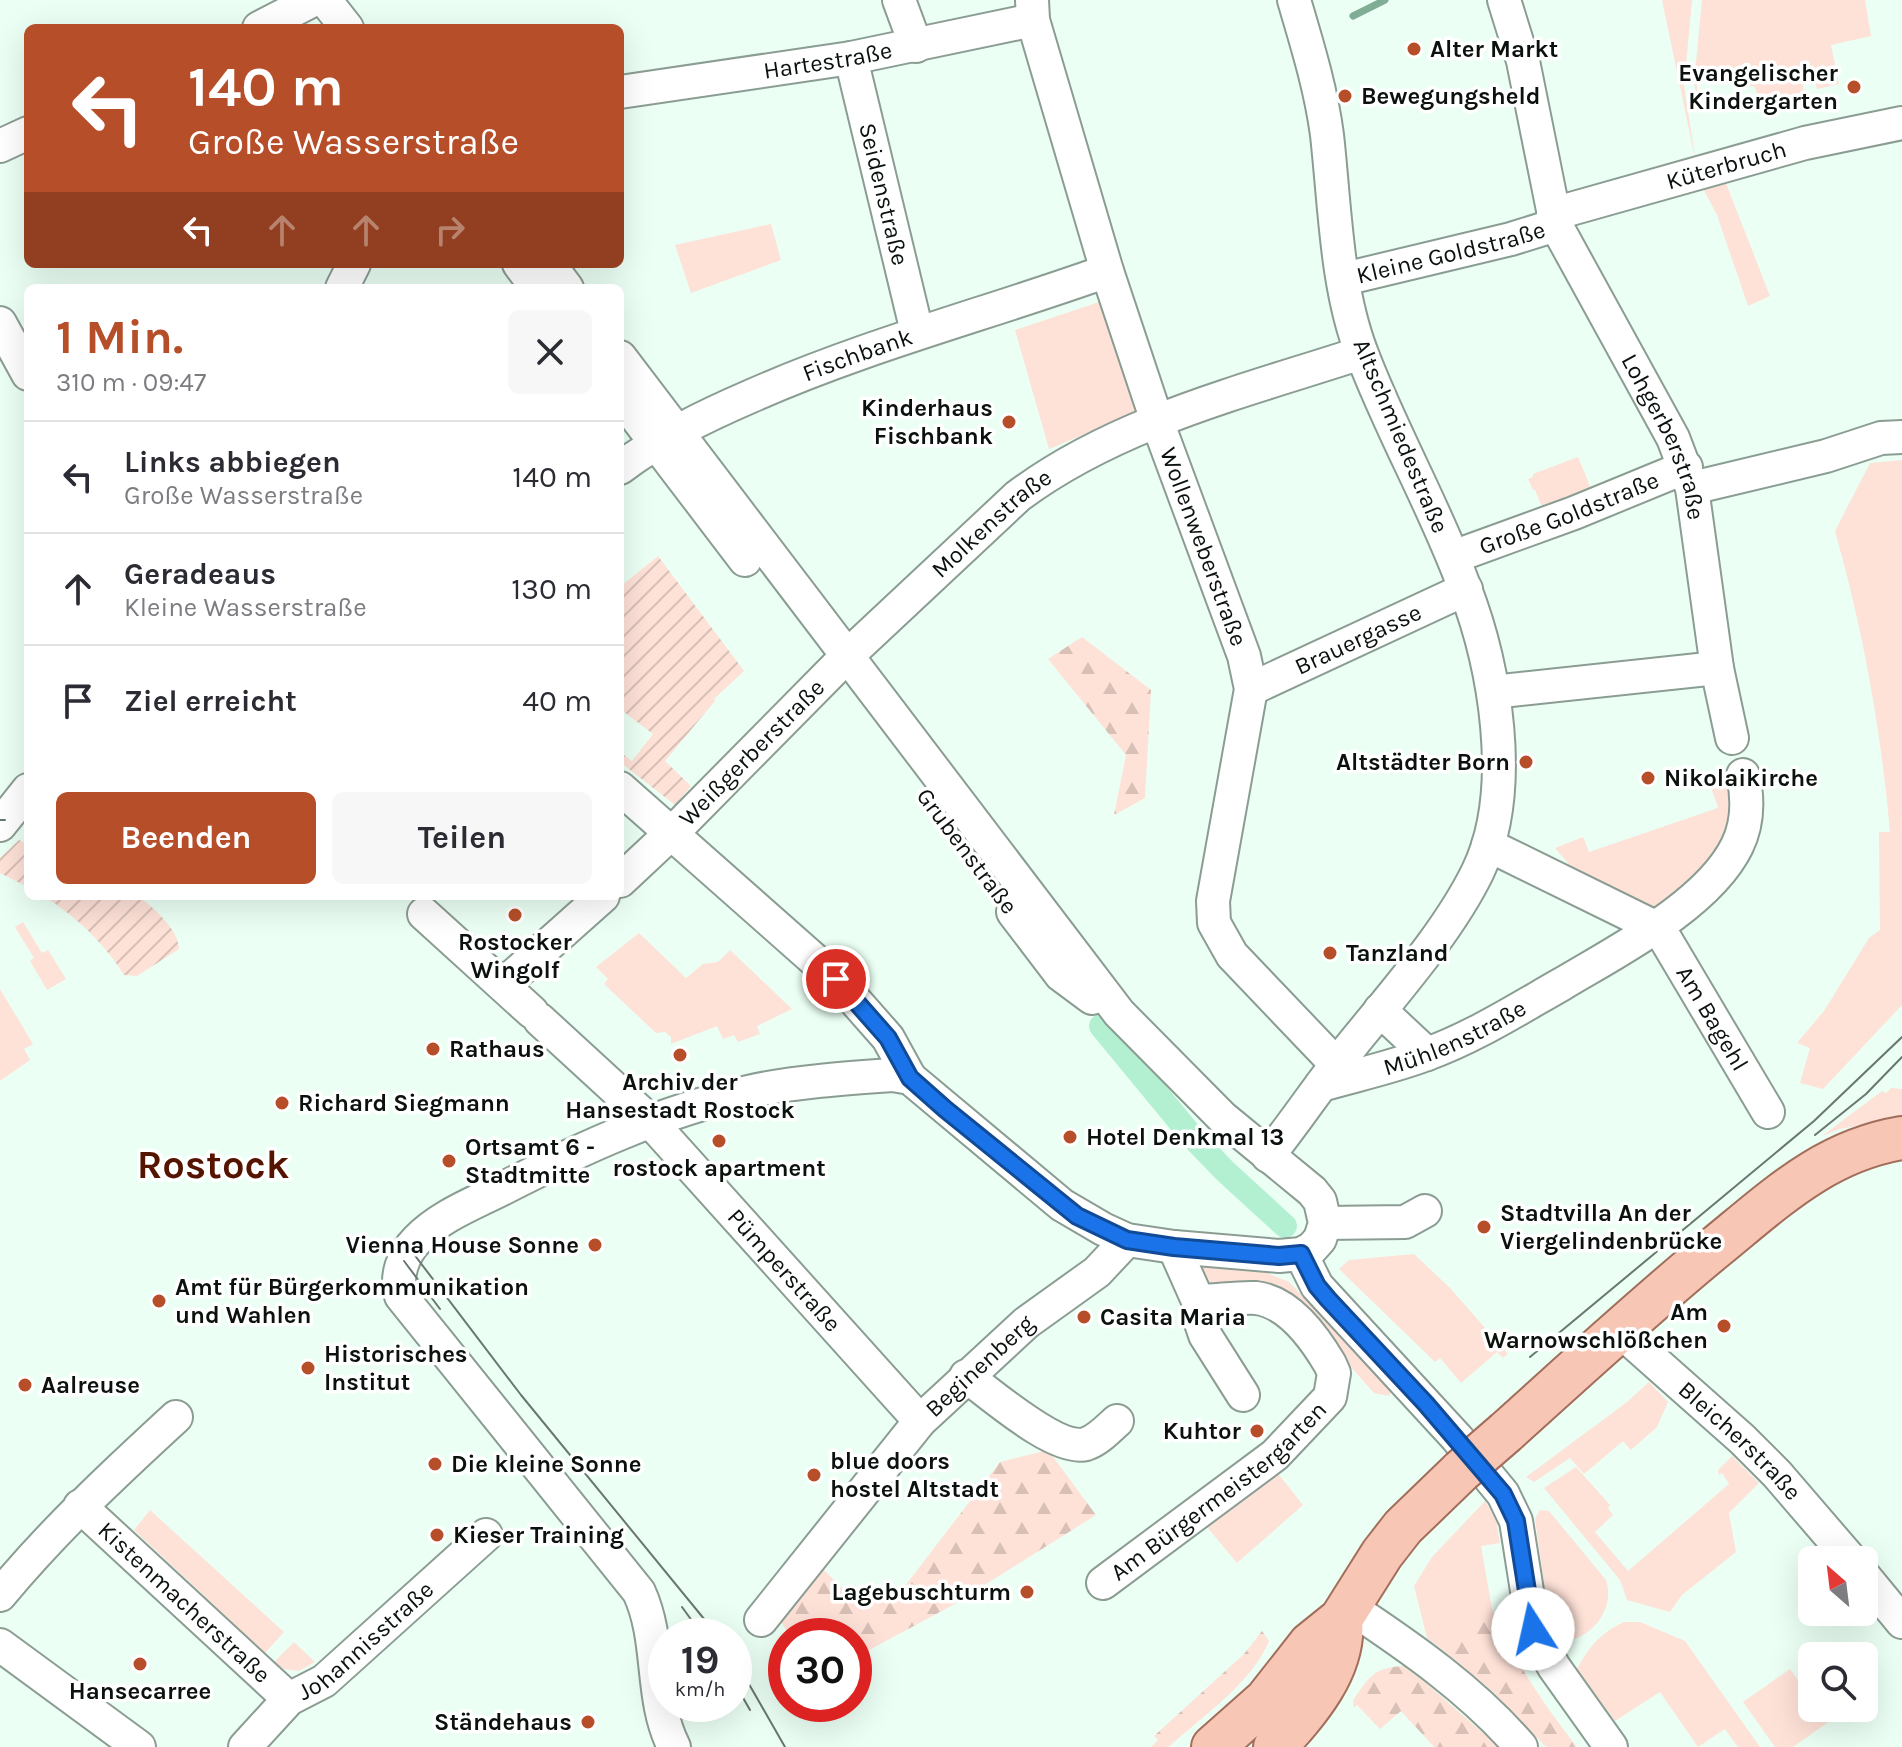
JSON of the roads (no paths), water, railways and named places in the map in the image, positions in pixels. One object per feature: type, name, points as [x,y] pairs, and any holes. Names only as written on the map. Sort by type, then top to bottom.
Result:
[{"type":"main road","points":[[1213,1747],[1266,1700],[1310,1644],[1345,1613],[1403,1527],[1619,1330],[1694,1264],[1815,1169],[1855,1149],[1902,1138]]},
{"type":"main road","points":[[1275,1747],[1293,1728],[1334,1667],[1341,1647],[1345,1613]]},
{"type":"street","points":[[352,0],[369,24]]},
{"type":"street","points":[[899,0],[916,46]]},
{"type":"street","name":"Altschmiedestraße","points":[[1294,0],[1319,91],[1344,279],[1361,353],[1466,589],[1493,692],[1498,732],[1498,774],[1488,845],[1478,871],[1448,921],[1329,1075]]},
{"type":"street","points":[[1504,0],[1523,61],[1555,219]]},
{"type":"street","points":[[267,24],[316,1],[342,24]]},
{"type":"street","name":"Hartestraße","points":[[624,91],[916,46],[1033,10]]},
{"type":"street","name":"Wollenweberstraße","points":[[1033,10],[1107,271],[1157,421],[1244,656],[1251,689],[1213,901],[1214,923],[1232,955],[1329,1075]]},
{"type":"street","name":"Seidenstraße","points":[[851,58],[917,332]]},
{"type":"street","name":"Küterbruch","points":[[1555,219],[1805,143],[1902,123]]},
{"type":"street","points":[[0,146],[24,135]]},
{"type":"street","name":"Kleine Goldstraße","points":[[1344,279],[1511,239],[1555,219]]},
{"type":"street","name":"Lohgerberstraße","points":[[1555,219],[1673,438],[1689,478],[1717,668],[1732,738]]},
{"type":"street","name":"Fischbank","points":[[624,465],[666,437],[820,366],[1107,271]]},
{"type":"street","points":[[0,323],[24,367]]},
{"type":"street","name":"Molkenstraße","points":[[838,664],[1018,496],[1076,459],[1157,421],[1361,353]]},
{"type":"street","name":"Grubenstraße","points":[[624,364],[666,437],[838,664],[1061,975],[1085,994],[1119,1013],[1168,1065],[1320,1201],[1325,1223]]},
{"type":"street","name":"Grubenstraße","points":[[624,400],[666,437]]},
{"type":"street","name":"Große Goldstraße","points":[[1453,557],[1574,513],[1689,478],[1826,456],[1881,438],[1902,437]]},
{"type":"street","name":"Brauergasse","points":[[1251,689],[1466,589]]},
{"type":"street","name":"Weißgerberstraße","points":[[624,877],[672,833],[838,664]]},
{"type":"street","points":[[1493,692],[1717,668]]},
{"type":"street","name":"Mühlenstraße","points":[[1329,1075],[1427,1054],[1517,1010],[1655,927],[1715,878],[1734,852],[1746,812],[1747,791],[1743,775]]},
{"type":"street","points":[[0,791],[24,781]]},
{"type":"street","points":[[624,791],[836,979],[888,1038],[910,1078],[1062,1205],[1103,1229],[1127,1240],[1279,1256],[1301,1254],[1312,1248],[1320,1239],[1325,1223],[1405,1222],[1425,1211]]},
{"type":"street","points":[[0,825],[24,795]]},
{"type":"street","points":[[1488,845],[1655,927]]},
{"type":"street","points":[[503,985],[599,900]]},
{"type":"street","name":"Pümperstraße","points":[[424,914],[650,1121],[920,1421]]},
{"type":"street","name":"Am Bagehl","points":[[1655,927],[1666,940],[1768,1112]]},
{"type":"street","points":[[1380,1010],[1427,1054]]},
{"type":"street","points":[[674,1747],[661,1715],[654,1641],[648,1612],[639,1592],[401,1296],[399,1277],[410,1249],[423,1234],[463,1209],[568,1155],[650,1121],[775,1087],[893,1075],[910,1078]]},
{"type":"street","points":[[1268,1156],[1329,1075]]},
{"type":"street","name":"Beginenberg","points":[[761,1620],[920,1421],[1026,1323],[1097,1272],[1127,1240]]},
{"type":"street","points":[[1174,1247],[1198,1301],[1205,1335],[1243,1395]]},
{"type":"street","points":[[1301,1254],[1317,1286],[1448,1428],[1503,1494],[1516,1521],[1533,1629],[1554,1667],[1611,1747]]},
{"type":"street","name":"Am Bürgermeistergarten","points":[[1103,1583],[1275,1455],[1330,1397],[1334,1373],[1330,1364],[1292,1316],[1279,1305],[1251,1298],[1198,1301]]},
{"type":"street","name":"Bleicherstraße","points":[[1619,1330],[1742,1439],[1777,1474],[1839,1546]]},
{"type":"street","points":[[966,1376],[1062,1442],[1084,1444],[1094,1440],[1117,1421]]},
{"type":"street","points":[[0,1595],[86,1504],[176,1417]]},
{"type":"street","name":"Kistenmacherstraße","points":[[86,1504],[289,1699]]},
{"type":"street","name":"Johannisstraße","points":[[245,1747],[289,1699],[324,1681],[486,1535]]},
{"type":"street","points":[[1878,1593],[1902,1622]]},
{"type":"street","points":[[1345,1613],[1429,1662],[1521,1747]]},
{"type":"street","points":[[0,1645],[139,1747]]},
{"type":"waterway","points":[[1353,16],[1385,0]]},
{"type":"waterway","points":[[1101,1026],[1195,1140],[1285,1226]]},
{"type":"tram line","points":[[0,820],[5,820]]},
{"type":"tram line","points":[[1530,1357],[1814,1121],[1902,1037]]},
{"type":"tram line","points":[[1815,1135],[1866,1094],[1902,1057]]},
{"type":"tram line","points":[[410,1249],[521,1395],[703,1618]]},
{"type":"tram line","points":[[404,1261],[440,1309]]},
{"type":"tram line","points":[[682,1607],[690,1618]]},
{"type":"tram line","points":[[752,1689],[785,1747]]},
{"type":"place","name":"Alter Markt","points":[[1414,49]]},
{"type":"place","name":"Evangelischer Kindergarten","points":[[1854,87]]},
{"type":"place","name":"Bewegungsheld","points":[[1345,96]]},
{"type":"place","name":"Kinderhaus Fischbank","points":[[1009,422]]},
{"type":"place","name":"Altstädter Born","points":[[1526,762]]},
{"type":"place","name":"Nikolaikirche","points":[[1648,778]]},
{"type":"place","name":"Rostocker Wingolf","points":[[515,915]]},
{"type":"place","name":"Tanzland","points":[[1330,953]]},
{"type":"place","name":"Rathaus","points":[[433,1049]]},
{"type":"place","name":"Archiv der Hansestadt Rostock","points":[[680,1055]]},
{"type":"place","name":"Richard Siegmann","points":[[282,1103]]},
{"type":"place","name":"Hotel Denkmal 13","points":[[1070,1137]]},
{"type":"place","name":"rostock apartment","points":[[719,1141]]},
{"type":"place","name":"Ortsamt 6 - Stadtmitte","points":[[449,1161]]},
{"type":"place","name":"Stadtvilla An der Viergelindenbrücke","points":[[1484,1227]]},
{"type":"place","name":"Vienna House Sonne","points":[[595,1245]]},
{"type":"place","name":"Amt für Bürgerkommunikation und Wahlen","points":[[159,1301]]},
{"type":"place","name":"Casita Maria","points":[[1084,1317]]},
{"type":"place","name":"Am Warnowschlößchen","points":[[1724,1326]]},
{"type":"place","name":"Historisches Institut","points":[[308,1368]]},
{"type":"place","name":"Aalreuse","points":[[25,1385]]},
{"type":"place","name":"Kuhtor","points":[[1257,1431]]},
{"type":"place","name":"Die kleine Sonne","points":[[435,1464]]},
{"type":"place","name":"blue doors hostel Altstadt","points":[[814,1475]]},
{"type":"place","name":"Kieser Training","points":[[437,1535]]},
{"type":"place","name":"Lagebuschturm","points":[[1027,1592]]},
{"type":"place","name":"Hansecarree","points":[[140,1664]]},
{"type":"place","name":"Ständehaus","points":[[588,1722]]},
{"type":"district","name":"Rostock","points":[[213,1164]]}]
